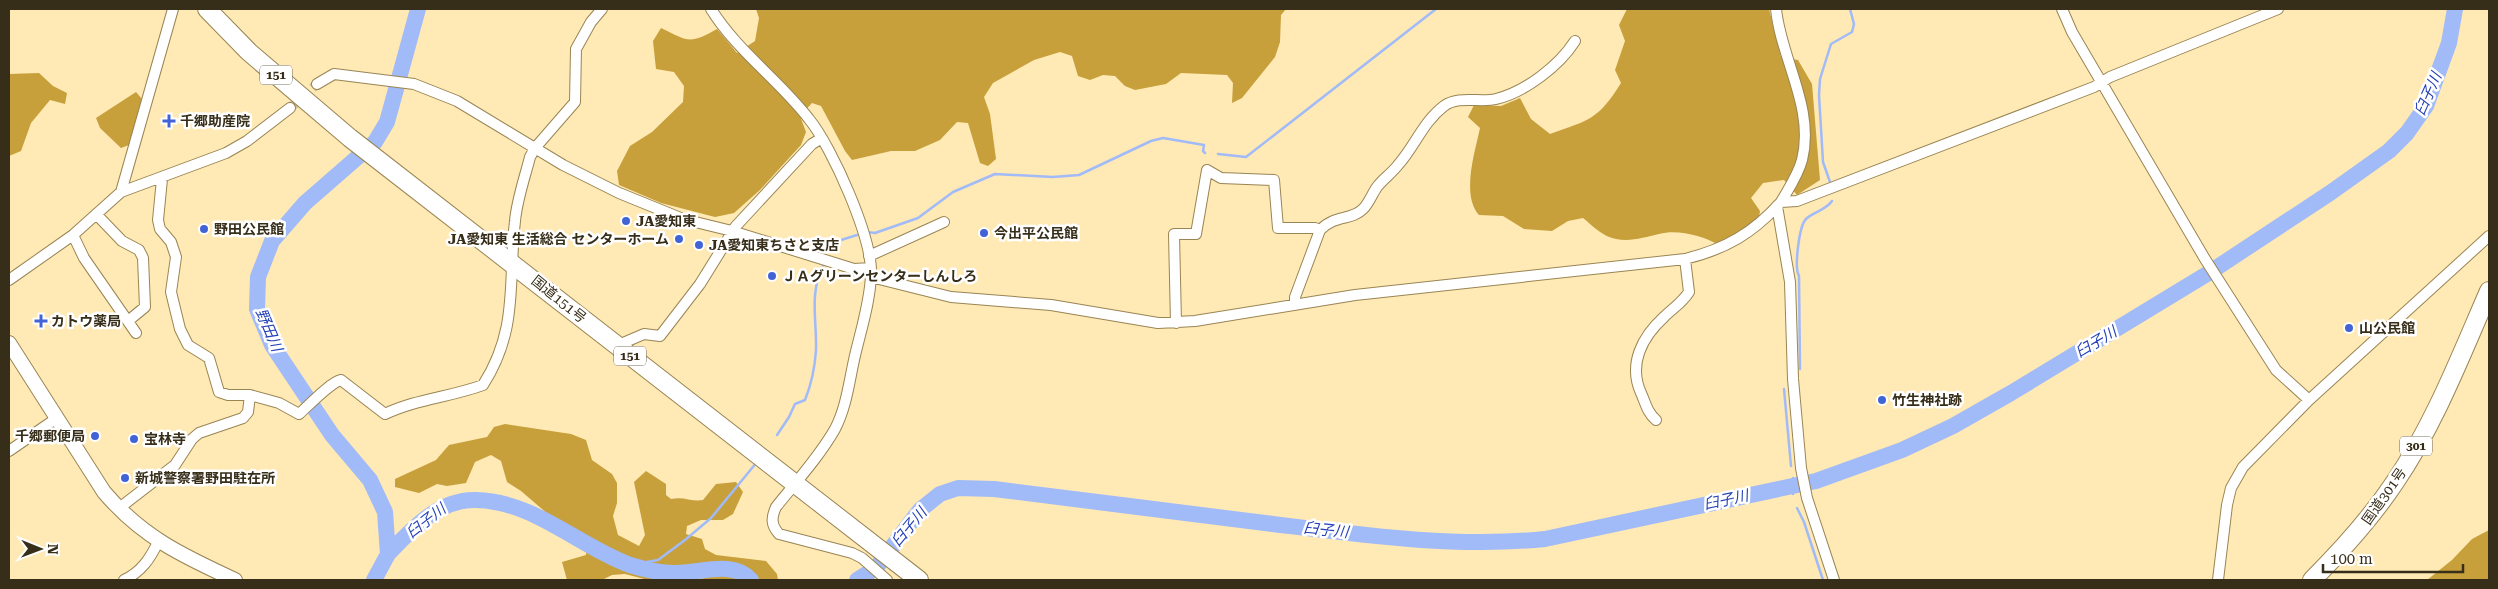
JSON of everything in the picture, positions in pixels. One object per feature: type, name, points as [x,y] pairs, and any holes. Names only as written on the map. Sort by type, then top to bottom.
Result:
[{"type":"highway","name":"国道151号","points":[[207,9],[249,52],[350,138],[919,580]]},
{"type":"highway","name":"国道301号","points":[[2312,580],[2350,542],[2396,481],[2447,386],[2489,291]]},
{"type":"street","points":[[121,192],[173,9]]},
{"type":"street","points":[[162,179],[158,220],[160,229],[171,242],[176,257],[171,292],[180,329],[188,344],[208,358],[219,392],[228,395],[250,395],[280,403],[295,413],[301,412],[317,399],[333,381],[341,380],[384,414],[417,402],[469,391],[483,385],[507,331],[513,284],[512,262],[515,218],[530,157],[535,148],[575,102],[576,49],[591,22],[602,9]]},
{"type":"street","points":[[711,9],[741,46],[809,119],[822,138],[849,196],[869,256],[871,272],[841,416],[824,446],[776,508],[772,517],[773,527],[780,534],[839,548],[862,558],[885,578]]},
{"type":"street","points":[[317,84],[334,74],[408,82],[457,101],[535,148],[619,193],[683,219],[732,231],[951,297],[1051,305],[1158,322],[1176,323],[1295,303],[1452,283],[1685,259],[1727,245],[1761,224],[1779,204],[1796,176],[1802,159],[1804,119],[1776,9]]},
{"type":"street","points":[[2062,9],[2072,32],[2207,262],[2276,370],[2309,400]]},
{"type":"street","points":[[1779,204],[1797,201],[2102,84],[2110,77],[2278,9]]},
{"type":"street","points":[[1295,303],[1320,230],[1337,218],[1355,215],[1364,209],[1377,187],[1399,164],[1422,127],[1445,104],[1496,99],[1519,90],[1549,68],[1575,42]]},
{"type":"street","points":[[9,280],[72,235],[121,192],[162,179],[226,153],[290,108]]},
{"type":"street","points":[[616,346],[644,334],[660,336],[700,284],[732,231],[812,144],[822,138]]},
{"type":"street","points":[[1176,323],[1174,234],[1196,234],[1207,170],[1221,178],[1274,180],[1278,228],[1315,228],[1320,230]]},
{"type":"street","points":[[1779,204],[1790,282],[1793,379],[1802,474],[1806,495],[1834,580]]},
{"type":"street","points":[[96,214],[122,241],[139,250],[143,258],[145,307],[128,321]]},
{"type":"street","points":[[869,256],[944,222]]},
{"type":"street","points":[[72,235],[84,258],[136,333]]},
{"type":"street","points":[[2218,580],[2231,488],[2243,467],[2309,400],[2489,236]]},
{"type":"street","points":[[1656,420],[1649,414],[1638,388],[1635,363],[1637,355],[1658,323],[1680,304],[1689,292],[1685,259]]},
{"type":"street","points":[[9,343],[104,492],[118,509],[158,542],[235,580]]},
{"type":"street","points":[[118,509],[175,465],[192,439],[199,434],[243,418],[248,412],[250,395]]},
{"type":"street","points":[[9,451],[57,418]]},
{"type":"street","points":[[124,580],[135,575],[144,566],[158,542]]},
{"type":"shaded area","points":[[756,9],[1286,9],[1281,15],[1280,42],[1275,57],[1242,98],[1232,103],[1233,83],[1227,75],[1181,73],[1166,84],[1135,90],[1125,86],[1115,76],[1103,75],[1090,80],[1078,76],[1072,56],[1060,52],[1034,60],[993,83],[984,97],[990,114],[996,159],[988,166],[980,163],[968,123],[957,122],[940,140],[915,151],[891,151],[852,160],[845,151],[821,106],[812,103],[800,116],[806,132],[801,145],[760,190],[734,213],[715,217],[661,203],[619,185],[617,171],[630,146],[652,132],[683,102],[684,86],[674,72],[656,69],[653,41],[661,28],[677,36],[689,39],[700,37],[717,29],[737,53],[755,41],[759,18]]},
{"type":"shaded area","points":[[1627,9],[1769,9],[1781,57],[1798,60],[1812,84],[1820,180],[1797,195],[1784,180],[1763,183],[1751,198],[1760,211],[1758,223],[1719,245],[1698,236],[1674,232],[1633,240],[1616,239],[1602,234],[1583,218],[1568,221],[1552,231],[1524,229],[1503,216],[1479,215],[1474,207],[1470,185],[1480,128],[1468,117],[1474,105],[1501,106],[1520,98],[1531,119],[1550,134],[1592,117],[1606,105],[1621,83],[1615,70],[1625,41],[1619,25]]},
{"type":"shaded area","points":[[39,73],[53,86],[67,93],[65,104],[50,100],[31,123],[21,151],[9,156],[9,74]]},
{"type":"shaded area","points":[[136,92],[142,99],[129,145],[121,148],[100,128],[96,118]]},
{"type":"shaded area","points":[[505,424],[571,434],[586,440],[592,460],[612,474],[617,483],[617,503],[613,516],[618,535],[639,546],[645,535],[634,482],[646,471],[666,484],[666,495],[671,499],[703,500],[716,484],[736,482],[743,492],[733,514],[723,520],[701,520],[687,526],[686,534],[702,539],[705,549],[716,555],[766,561],[777,574],[778,580],[711,580],[698,578],[692,580],[648,580],[625,574],[612,575],[602,580],[567,580],[562,562],[586,555],[587,541],[563,527],[521,491],[507,482],[501,461],[491,455],[475,462],[466,483],[447,486],[437,484],[419,493],[395,487],[395,479],[436,460],[449,445],[487,437],[494,427]]},
{"type":"shaded area","points":[[2489,530],[2489,580],[2427,580],[2452,560],[2472,539]]},
{"type":"waterway","name":"野田川","points":[[374,580],[388,554],[385,512],[370,480],[332,435],[272,345],[257,309],[258,277],[272,241],[305,203],[375,142],[387,122],[418,9]]},
{"type":"waterway","points":[[1218,154],[1246,157],[1436,9]]},
{"type":"waterway","points":[[1830,182],[1823,162],[1819,95],[1820,79],[1831,44],[1852,32],[1854,24],[1850,9]]},
{"type":"waterway","name":"臼子川","points":[[857,580],[876,568],[920,510],[940,494],[958,488],[994,489],[1374,536],[1477,542],[1545,539],[1816,481],[1902,450],[1953,426],[2011,393],[2207,274],[2330,193],[2389,151],[2407,133],[2426,106],[2449,43],[2455,9]]},
{"type":"waterway","points":[[867,232],[875,233],[918,218],[953,192],[995,174],[1053,177],[1079,175],[1151,141],[1163,138],[1204,145],[1203,151],[1205,153]]},
{"type":"waterway","points":[[1800,369],[1799,276],[1797,265],[1799,238],[1806,219],[1826,207],[1832,201]]},
{"type":"waterway","points":[[823,255],[822,246],[857,235]]},
{"type":"waterway","points":[[777,435],[795,404],[805,400],[811,382],[816,350],[816,286],[823,266]]},
{"type":"waterway","points":[[1784,389],[1791,466]]},
{"type":"waterway","points":[[630,565],[658,560],[685,540],[711,518],[757,462]]},
{"type":"waterway","name":"臼子川","points":[[1793,478],[1793,494]]},
{"type":"waterway","name":"臼子川","points":[[388,554],[417,525],[438,510],[450,504],[476,500],[497,502],[537,516],[592,547],[630,565],[658,572],[674,573],[715,569],[735,570],[751,580]]},
{"type":"waterway","points":[[1797,508],[1804,522],[1823,580]]},
{"type":"tunnel","points":[[290,108],[317,84]]},
{"type":"place","name":"千郷助産院","points":[[169,121]]},
{"type":"place","name":"JA愛知東","points":[[626,221]]},
{"type":"place","name":"野田公民館","points":[[204,229]]},
{"type":"place","name":"今出平公民館","points":[[984,233]]},
{"type":"place","name":"JA愛知東 生活総合 センターホーム","points":[[679,239]]},
{"type":"place","name":"JA愛知東ちさと支店","points":[[699,245]]},
{"type":"place","name":"ＪＡグリーンセンターしんしろ","points":[[772,276]]},
{"type":"place","name":"カトウ薬局","points":[[41,321]]},
{"type":"place","name":"山公民館","points":[[2349,328]]},
{"type":"place","name":"竹生神社跡","points":[[1882,400]]},
{"type":"place","name":"千郷郵便局","points":[[95,436]]},
{"type":"place","name":"宝林寺","points":[[134,439]]},
{"type":"place","name":"新城警察署野田駐在所","points":[[125,478]]}]
